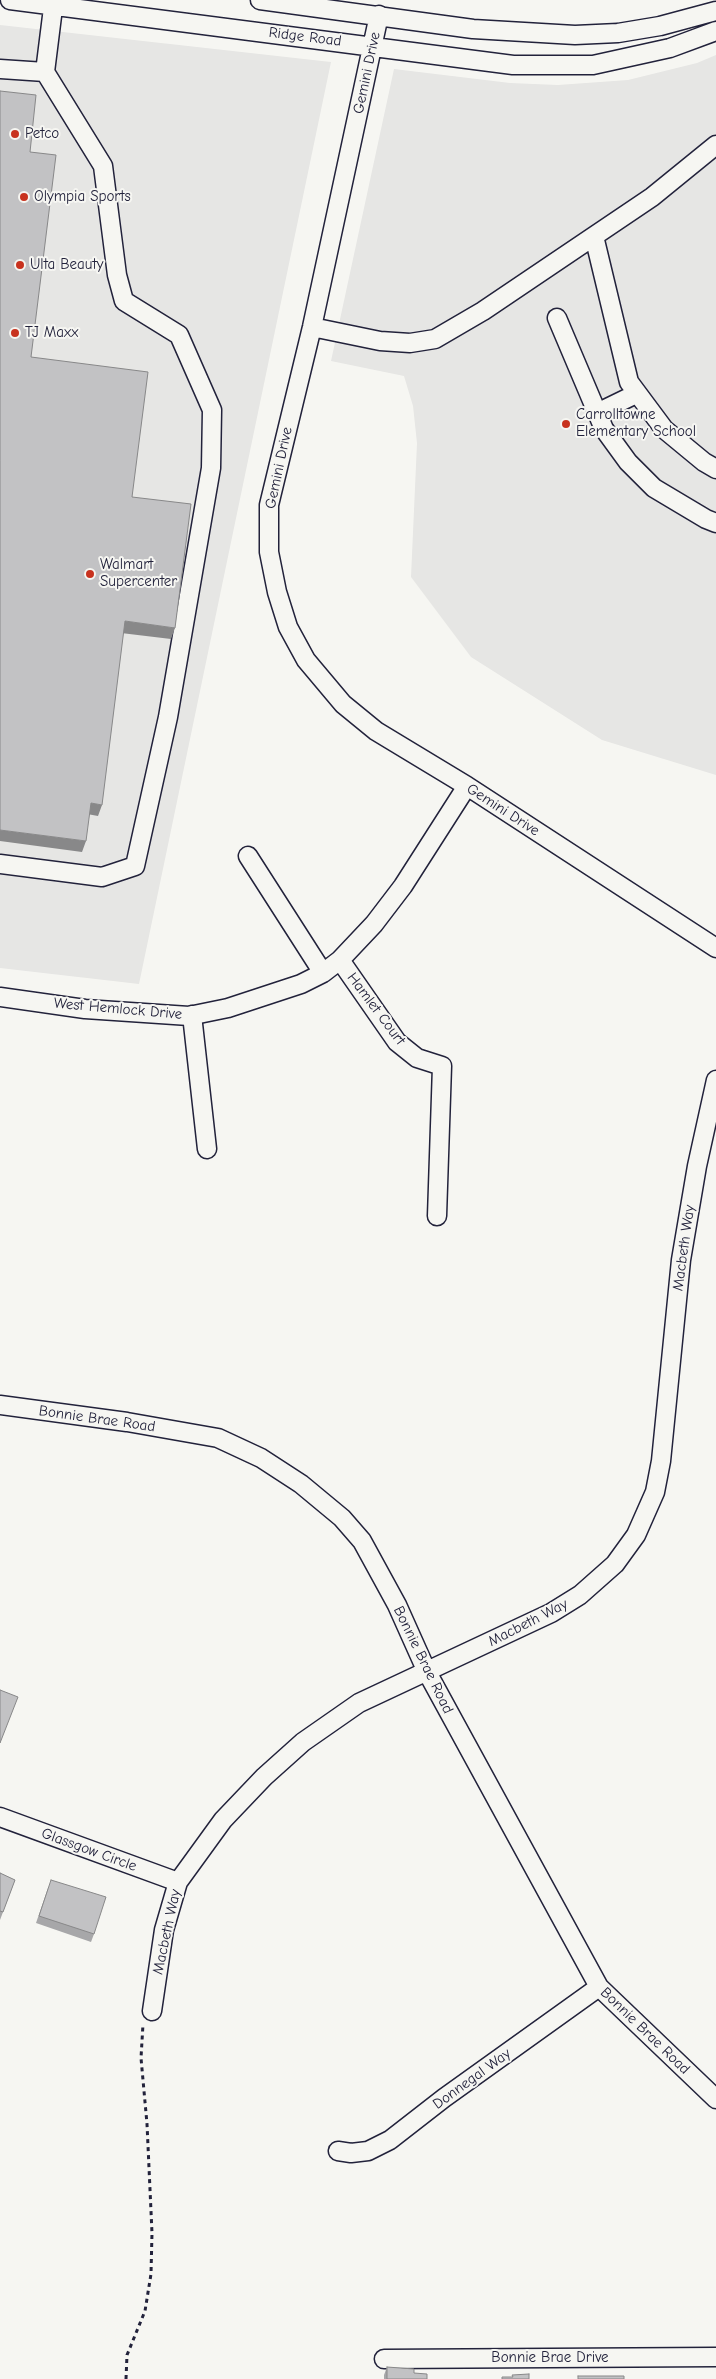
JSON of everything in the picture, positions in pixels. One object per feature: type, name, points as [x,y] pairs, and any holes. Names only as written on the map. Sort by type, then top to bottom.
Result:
[{"type":"street","name":"Ridge Road","points":[[10,0],[54,3],[513,65],[585,65],[630,58],[670,48],[716,30]]},
{"type":"street","name":"Ridge Road","points":[[260,0],[473,29],[575,36],[618,33],[660,26],[716,11]]},
{"type":"street","points":[[0,864],[102,877],[135,866],[168,718],[211,468],[212,410],[179,335],[124,301],[117,275],[102,166],[45,72],[54,3]]},
{"type":"street","name":"Gemini Drive","points":[[379,15],[312,328],[269,505],[269,552],[277,592],[288,627],[306,660],[343,704],[376,731],[467,786],[716,948]]},
{"type":"street","points":[[0,69],[45,72]]},
{"type":"street","points":[[312,328],[380,341],[410,343],[435,339],[483,311],[652,197],[716,145]]},
{"type":"street","points":[[594,236],[629,382],[664,430],[704,462],[716,469]]},
{"type":"street","points":[[558,318],[604,430],[628,462],[654,488],[716,523]]},
{"type":"street","points":[[597,413],[636,394]]},
{"type":"street","name":"West Hemlock Drive","points":[[0,997],[133,1013],[192,1015],[228,1008],[301,984],[323,973],[340,960],[374,924],[403,886],[467,786]]},
{"type":"street","points":[[248,856],[323,973]]},
{"type":"street","name":"Hamlet Court","points":[[340,960],[397,1042],[417,1058],[442,1066],[437,1216]]},
{"type":"street","points":[[192,1015],[207,1149]]},
{"type":"street","name":"Macbeth Way","points":[[152,2011],[164,1930],[178,1882],[223,1820],[264,1777],[303,1742],[359,1703],[552,1613],[580,1595],[615,1564],[636,1535],[655,1492],[661,1462],[681,1260],[697,1166],[716,1080]]},
{"type":"street","name":"Bonnie Brae Road","points":[[0,1405],[218,1438],[261,1458],[322,1500],[352,1528],[362,1541],[397,1605],[427,1672],[599,1987],[716,2099]]},
{"type":"street","name":"Glassgow Circle","points":[[0,1817],[178,1882]]},
{"type":"street","name":"Donnegal Way","points":[[338,2151],[351,2153],[368,2151],[390,2140],[444,2098],[599,1987]]},
{"type":"street","name":"Bonnie Brae Drive","points":[[384,2359],[716,2357]]},
{"type":"path","points":[[126,2379],[127,2355],[145,2311],[151,2274],[152,2233],[149,2164],[141,2058],[143,2023],[152,2011]]},
{"type":"shaded area","points":[[0,25],[331,62],[139,984],[0,968]]},
{"type":"shaded area","name":"Carrolltowne Elementary School","points":[[716,55],[716,775],[602,740],[471,657],[411,577],[417,443],[413,406],[404,376],[331,361],[394,69],[510,83],[558,85],[628,80],[697,63]]},
{"type":"building","name":"Walmart Supercenter","points":[[0,91],[36,95],[30,152],[56,155],[31,357],[148,372],[132,497],[191,504],[175,628],[125,621],[102,805],[91,803],[86,841],[0,830]]},
{"type":"building","points":[[0,1690],[18,1697],[0,1743]]},
{"type":"building","points":[[0,1873],[15,1880],[3,1912],[0,1911]]},
{"type":"building","points":[[51,1880],[106,1897],[94,1934],[39,1916]]},
{"type":"building","points":[[387,2367],[414,2369],[414,2373],[427,2374],[427,2379],[387,2379]]},
{"type":"building","points":[[529,2374],[529,2379],[502,2379],[502,2377],[513,2377],[512,2375]]},
{"type":"building","points":[[578,2376],[624,2376],[624,2379],[578,2379]]},
{"type":"place","name":"Petco","points":[[15,134]]},
{"type":"place","name":"Olympia Sports","points":[[24,197]]},
{"type":"place","name":"Ulta Beauty","points":[[20,265]]},
{"type":"place","name":"TJ Maxx","points":[[15,333]]},
{"type":"place","name":"Carrolltowne Elementary School","points":[[566,424]]},
{"type":"place","name":"Walmart Supercenter","points":[[90,574]]}]
